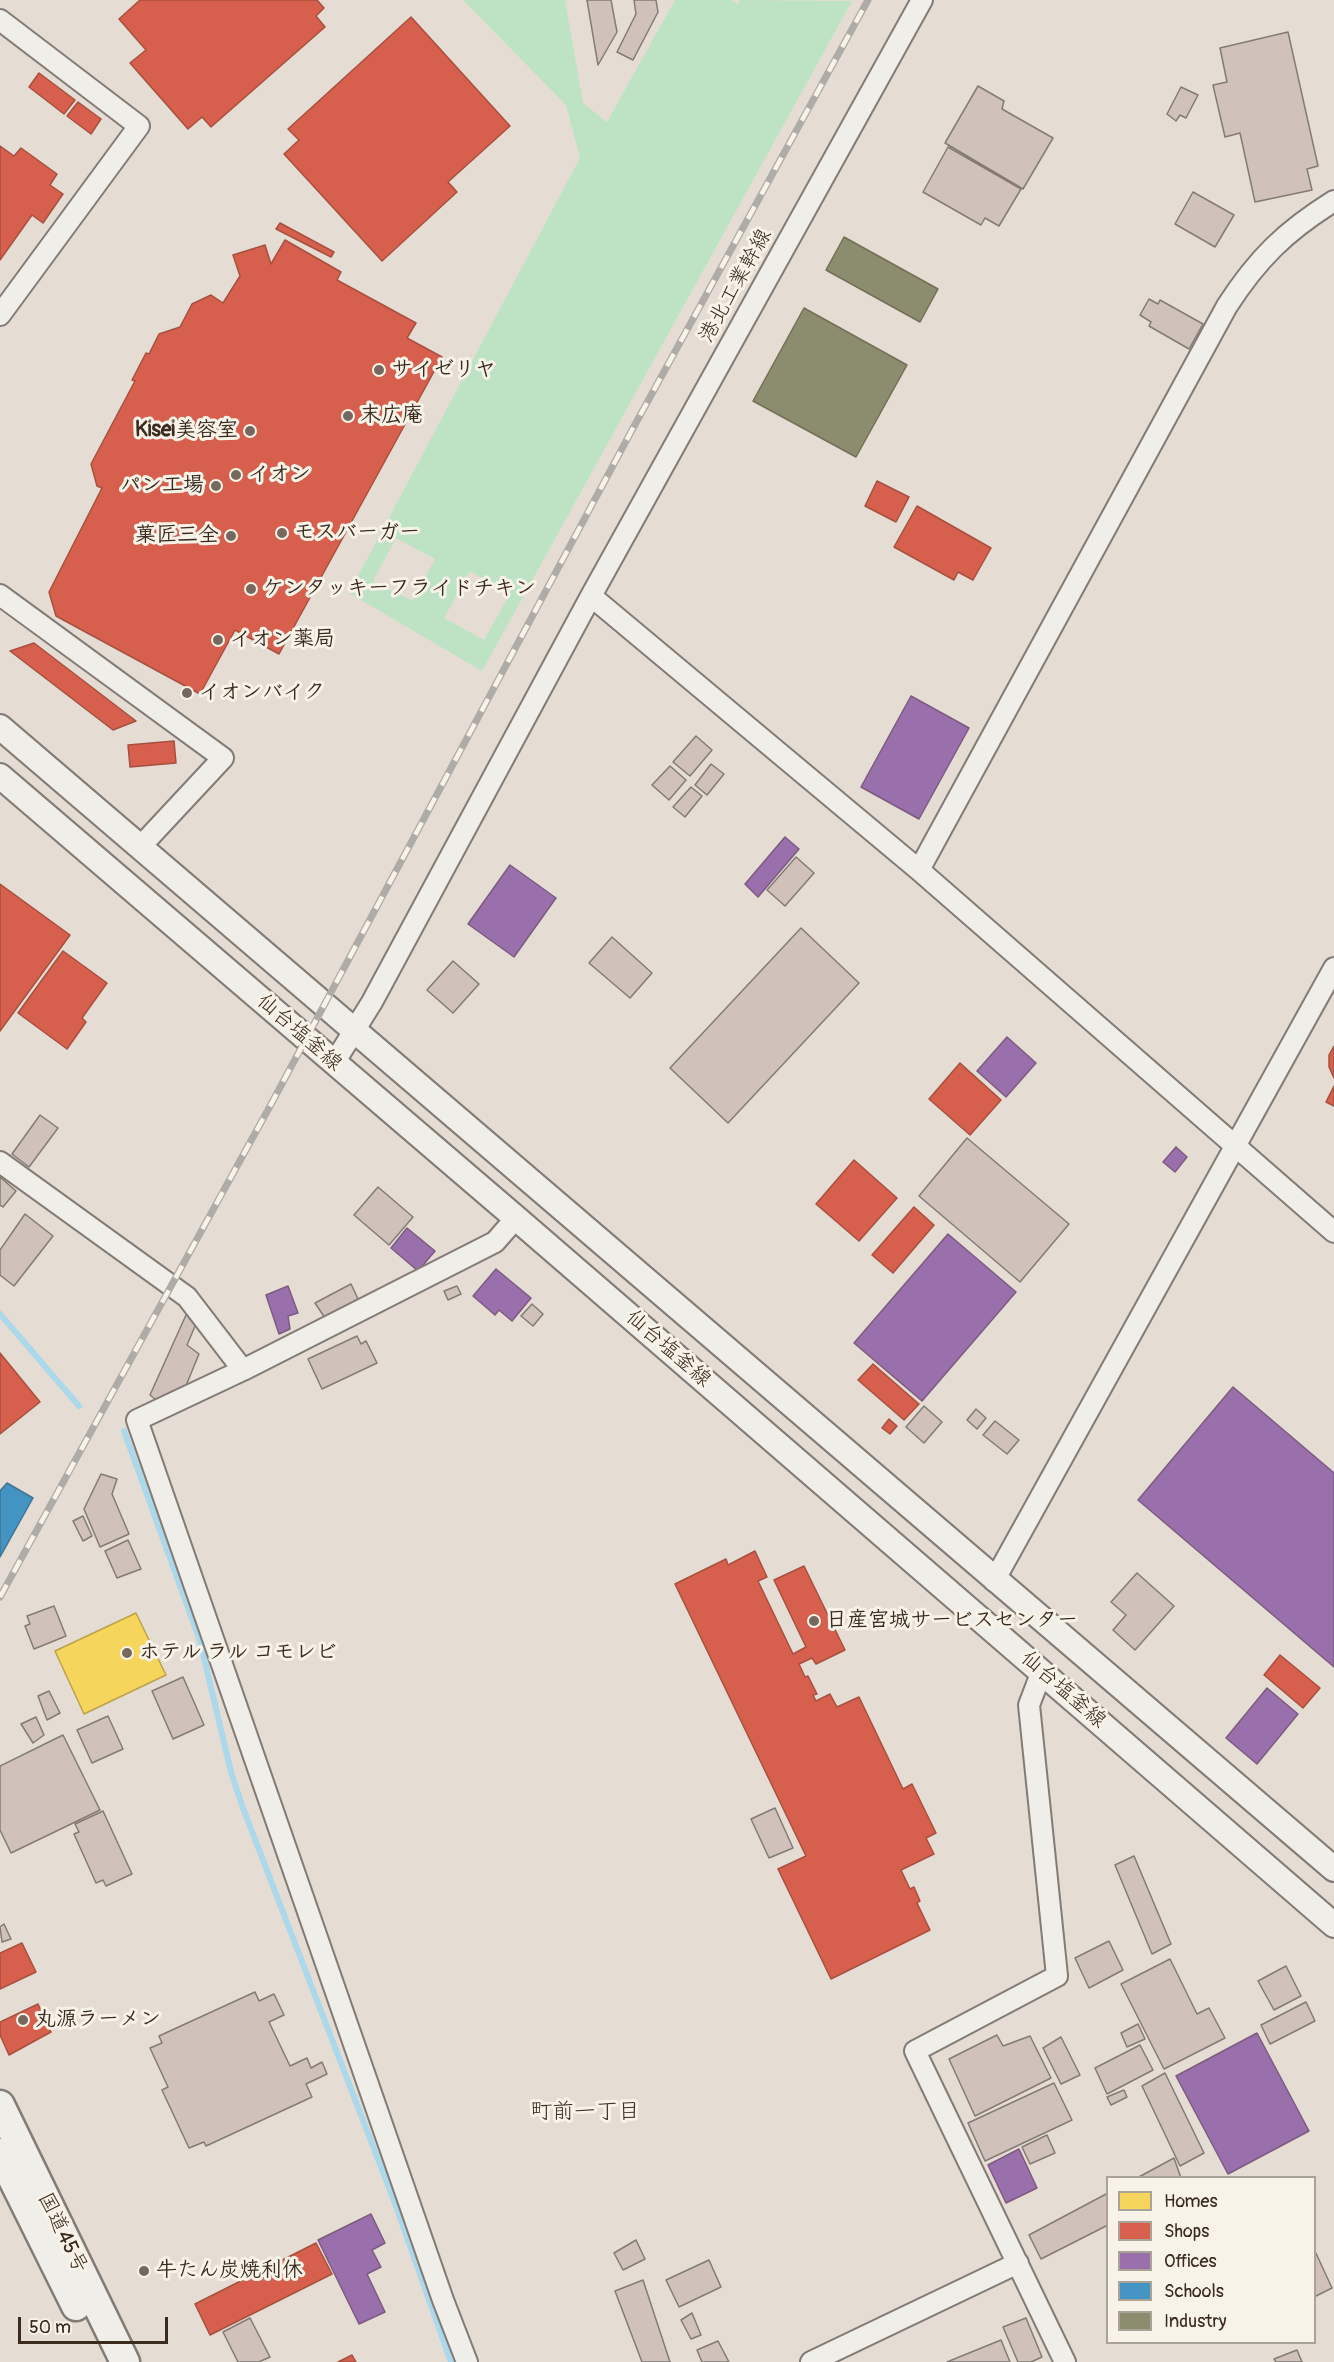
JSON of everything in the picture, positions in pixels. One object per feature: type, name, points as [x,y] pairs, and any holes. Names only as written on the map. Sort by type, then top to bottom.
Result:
[{"type":"highway","name":"国道45号","points":[[0,2104],[125,2362]]},
{"type":"highway","name":"国道45号","points":[[0,2154],[103,2362]]},
{"type":"main road","name":"仙台塩釜線","points":[[0,727],[355,1029],[994,1581],[1334,1869]]},
{"type":"main road","name":"仙台塩釜線","points":[[0,776],[1042,1671],[1334,1925]]},
{"type":"street","name":"港北工業幹線","points":[[334,1063],[355,1029],[591,596],[922,0]]},
{"type":"street","points":[[0,20],[139,126],[0,315]]},
{"type":"street","points":[[919,870],[1227,306],[1249,272],[1276,244],[1306,218],[1334,201]]},
{"type":"street","points":[[0,594],[223,758],[141,846]]},
{"type":"street","points":[[591,596],[919,870],[1334,1232]]},
{"type":"street","points":[[994,1581],[1334,968]]},
{"type":"street","points":[[0,1162],[187,1297],[243,1370]]},
{"type":"street","points":[[467,2362],[439,2288],[137,1420],[243,1370],[495,1242],[516,1218]]},
{"type":"street","points":[[1042,1671],[1029,1705],[1057,1976],[915,2051],[1065,2362]]},
{"type":"street","points":[[811,2362],[1018,2263]]},
{"type":"green space","points":[[463,0],[565,0],[583,103],[607,122],[675,0],[731,0],[738,4],[740,0],[852,1],[482,671],[349,593],[580,158],[566,105]],"holes":[[[396,538],[435,559],[413,601],[373,581]],[[470,571],[510,594],[484,640],[444,618]]]},
{"type":"building: Homes","points":[[136,1613],[166,1675],[84,1714],[55,1651]]},
{"type":"building: Shops","points":[[140,0],[317,0],[324,8],[316,16],[325,27],[211,127],[202,117],[188,129],[130,63],[146,50],[119,19]]},
{"type":"building: Shops","points":[[411,17],[510,126],[448,182],[457,192],[382,261],[284,154],[299,140],[288,129]]},
{"type":"building: Shops","points":[[39,73],[75,100],[64,114],[29,87]]},
{"type":"building: Shops","points":[[78,102],[101,119],[91,134],[67,116]]},
{"type":"building: Shops","points":[[0,146],[14,156],[21,148],[57,174],[50,185],[63,194],[43,223],[32,215],[0,260]]},
{"type":"building: Shops","points":[[280,223],[334,252],[331,257],[276,229]]},
{"type":"building: Shops","name":"イオン","points":[[285,240],[341,272],[337,280],[416,323],[407,338],[442,357],[279,654],[235,630],[200,694],[56,616],[49,592],[102,488],[97,486],[91,464],[135,381],[132,380],[146,353],[149,354],[159,334],[180,327],[192,304],[211,295],[223,303],[240,276],[233,255],[265,245],[271,264]]},
{"type":"building: Shops","points":[[877,481],[909,497],[896,522],[865,506]]},
{"type":"building: Shops","points":[[917,506],[991,548],[973,580],[958,572],[954,580],[894,547]]},
{"type":"building: Shops","points":[[34,643],[136,721],[113,730],[10,651]]},
{"type":"building: Shops","points":[[174,741],[176,763],[130,767],[128,745]]},
{"type":"building: Shops","points":[[0,884],[70,935],[0,1031]]},
{"type":"building: Shops","points":[[63,951],[107,983],[82,1018],[86,1022],[67,1049],[18,1013]]},
{"type":"building: Shops","points":[[1334,1046],[1334,1078],[1329,1067],[1329,1055]]},
{"type":"building: Shops","points":[[960,1063],[1001,1100],[970,1135],[929,1099]]},
{"type":"building: Shops","points":[[1334,1086],[1334,1106],[1326,1102]]},
{"type":"building: Shops","points":[[854,1160],[897,1198],[859,1241],[816,1204]]},
{"type":"building: Shops","points":[[914,1207],[934,1225],[893,1273],[872,1255]]},
{"type":"building: Shops","points":[[0,1353],[40,1402],[0,1434]]},
{"type":"building: Shops","points":[[873,1364],[919,1404],[904,1420],[858,1380]]},
{"type":"building: Shops","points":[[889,1419],[897,1426],[890,1434],[882,1428]]},
{"type":"building: Shops","points":[[755,1551],[767,1577],[758,1581],[793,1654],[806,1647],[774,1580],[804,1566],[845,1650],[816,1664],[812,1658],[799,1664],[817,1694],[813,1695],[816,1701],[830,1694],[837,1707],[859,1697],[903,1789],[912,1784],[936,1833],[926,1838],[934,1854],[901,1870],[910,1889],[914,1887],[920,1901],[917,1903],[930,1930],[831,1979],[778,1869],[806,1856],[675,1584],[726,1559],[728,1565]]},
{"type":"building: Shops","points":[[1280,1655],[1320,1688],[1303,1708],[1264,1675]]},
{"type":"building: Shops","points":[[22,1943],[36,1972],[0,1989],[0,1953]]},
{"type":"building: Shops","points":[[38,2004],[51,2032],[9,2055],[0,2035],[0,2022]]},
{"type":"building: Shops","points":[[316,2243],[332,2274],[210,2335],[195,2304]]},
{"type":"building: Shops","points":[[352,2355],[356,2362],[338,2362]]},
{"type":"building: Offices","points":[[911,696],[969,728],[919,819],[861,787]]},
{"type":"building: Offices","points":[[785,837],[799,849],[758,897],[745,884]]},
{"type":"building: Offices","points":[[510,865],[556,898],[514,957],[468,924]]},
{"type":"building: Offices","points":[[1007,1037],[1036,1063],[1006,1097],[977,1071]]},
{"type":"building: Offices","points":[[1176,1147],[1187,1157],[1175,1172],[1163,1162]]},
{"type":"building: Offices","points":[[407,1228],[435,1251],[418,1271],[391,1248]]},
{"type":"building: Offices","points":[[948,1234],[1016,1292],[922,1401],[854,1343]]},
{"type":"building: Offices","points":[[496,1269],[531,1298],[512,1321],[499,1310],[495,1315],[473,1296]]},
{"type":"building: Offices","points":[[288,1286],[298,1313],[288,1316],[290,1329],[279,1334],[266,1295]]},
{"type":"building: Offices","points":[[1233,1387],[1334,1473],[1334,1667],[1138,1500]]},
{"type":"building: Offices","points":[[1267,1688],[1298,1714],[1257,1764],[1226,1738]]},
{"type":"building: Offices","points":[[1257,2033],[1309,2131],[1228,2174],[1176,2076]]},
{"type":"building: Offices","points":[[1019,2149],[1037,2188],[1006,2203],[988,2165]]},
{"type":"building: Offices","points":[[371,2214],[385,2243],[372,2250],[381,2267],[367,2274],[385,2312],[359,2324],[318,2240]]},
{"type":"building: Schools","points":[[7,1483],[33,1498],[0,1557],[0,1491]]},
{"type":"building: Industry","points":[[844,237],[938,289],[920,322],[826,270]]},
{"type":"building: Industry","points":[[804,308],[907,365],[856,457],[753,401]]},
{"type":"building: Other","points":[[587,0],[611,0],[617,32],[598,65]]},
{"type":"building: Other","points":[[634,0],[656,0],[658,12],[633,60],[617,52],[636,14]]},
{"type":"building: Other","points":[[1288,32],[1318,166],[1307,169],[1312,190],[1255,202],[1240,133],[1225,137],[1213,85],[1227,82],[1220,48]]},
{"type":"building: Other","points":[[978,86],[1004,101],[1002,109],[1053,138],[1023,189],[945,143]]},
{"type":"building: Other","points":[[1181,87],[1198,95],[1186,118],[1180,115],[1176,121],[1167,114]]},
{"type":"building: Other","points":[[948,147],[1021,189],[999,226],[985,218],[981,225],[923,192]]},
{"type":"building: Other","points":[[1193,192],[1234,215],[1215,247],[1175,224]]},
{"type":"building: Other","points":[[1149,299],[1158,304],[1160,300],[1203,324],[1189,349],[1149,326],[1151,322],[1140,315]]},
{"type":"building: Other","points":[[696,736],[712,750],[690,776],[673,762]]},
{"type":"building: Other","points":[[711,764],[724,774],[707,795],[695,785]]},
{"type":"building: Other","points":[[670,766],[686,780],[669,800],[652,785]]},
{"type":"building: Other","points":[[691,787],[702,796],[685,817],[673,807]]},
{"type":"building: Other","points":[[796,857],[814,873],[785,906],[767,890]]},
{"type":"building: Other","points":[[801,928],[859,983],[728,1123],[670,1068]]},
{"type":"building: Other","points":[[612,937],[652,973],[630,998],[589,963]]},
{"type":"building: Other","points":[[453,961],[479,984],[453,1013],[427,990]]},
{"type":"building: Other","points":[[40,1115],[58,1128],[29,1167],[12,1154]]},
{"type":"building: Other","points":[[967,1138],[1069,1224],[1020,1282],[919,1196]]},
{"type":"building: Other","points":[[0,1177],[16,1191],[3,1207],[0,1205]]},
{"type":"building: Other","points":[[378,1187],[413,1217],[389,1245],[354,1215]]},
{"type":"building: Other","points":[[25,1214],[53,1236],[14,1286],[0,1275],[0,1250]]},
{"type":"building: Other","points":[[351,1284],[359,1301],[325,1318],[315,1303]]},
{"type":"building: Other","points":[[457,1286],[461,1294],[448,1300],[444,1291]]},
{"type":"building: Other","points":[[532,1304],[543,1314],[533,1326],[521,1316]]},
{"type":"building: Other","points":[[186,1315],[198,1319],[187,1345],[199,1354],[183,1393],[160,1403],[150,1395]]},
{"type":"building: Other","points":[[357,1336],[361,1344],[366,1341],[377,1363],[322,1389],[308,1359]]},
{"type":"building: Other","points":[[924,1406],[942,1422],[924,1443],[906,1427]]},
{"type":"building: Other","points":[[976,1409],[986,1418],[977,1429],[967,1420]]},
{"type":"building: Other","points":[[995,1421],[1019,1440],[1007,1454],[983,1435]]},
{"type":"building: Other","points":[[101,1474],[117,1479],[112,1494],[129,1534],[100,1547],[84,1509]]},
{"type":"building: Other","points":[[83,1516],[92,1536],[83,1541],[73,1521]]},
{"type":"building: Other","points":[[128,1540],[141,1569],[117,1578],[105,1551]]},
{"type":"building: Other","points":[[1137,1573],[1174,1606],[1135,1650],[1113,1630],[1126,1615],[1111,1602]]},
{"type":"building: Other","points":[[54,1606],[66,1636],[34,1649],[25,1626],[30,1624],[27,1616]]},
{"type":"building: Other","points":[[183,1677],[204,1725],[173,1739],[152,1691]]},
{"type":"building: Other","points":[[49,1691],[60,1713],[47,1720],[38,1696]]},
{"type":"building: Other","points":[[108,1716],[123,1749],[92,1763],[77,1730]]},
{"type":"building: Other","points":[[36,1717],[44,1735],[33,1743],[21,1724]]},
{"type":"building: Other","points":[[63,1735],[100,1810],[11,1853],[0,1830],[0,1766]]},
{"type":"building: Other","points":[[775,1808],[793,1848],[769,1858],[751,1819]]},
{"type":"building: Other","points":[[103,1811],[132,1874],[106,1886],[103,1880],[96,1883],[74,1834],[79,1832],[75,1824]]},
{"type":"building: Other","points":[[1134,1856],[1171,1944],[1152,1954],[1115,1865]]},
{"type":"building: Other","points":[[4,1924],[11,1939],[2,1942],[0,1927]]},
{"type":"building: Other","points":[[1109,1941],[1123,1970],[1089,1988],[1075,1958]]},
{"type":"building: Other","points":[[1170,1959],[1197,2014],[1209,2008],[1225,2038],[1164,2069],[1121,1984]]},
{"type":"building: Other","points":[[1286,1966],[1301,1996],[1274,2010],[1258,1981]]},
{"type":"building: Other","points":[[255,1992],[259,2001],[274,1994],[284,2015],[269,2022],[290,2066],[307,2058],[311,2068],[322,2062],[327,2074],[306,2084],[312,2097],[206,2146],[204,2142],[189,2148],[162,2090],[168,2087],[150,2048],[162,2043],[159,2036]]},
{"type":"building: Other","points":[[1306,2002],[1315,2021],[1270,2044],[1261,2025]]},
{"type":"building: Other","points":[[1138,2024],[1145,2039],[1127,2047],[1121,2033]]},
{"type":"building: Other","points":[[997,2035],[1003,2046],[1030,2036],[1051,2078],[975,2116],[949,2059]]},
{"type":"building: Other","points":[[1061,2037],[1080,2075],[1061,2084],[1043,2048]]},
{"type":"building: Other","points":[[1140,2045],[1153,2070],[1107,2094],[1095,2068]]},
{"type":"building: Other","points":[[1165,2073],[1204,2153],[1180,2166],[1142,2086]]},
{"type":"building: Other","points":[[1054,2083],[1072,2120],[985,2161],[968,2123]]},
{"type":"building: Other","points":[[1124,2090],[1127,2097],[1111,2105],[1107,2097]]},
{"type":"building: Other","points":[[1047,2135],[1055,2153],[1030,2164],[1022,2147]]},
{"type":"building: Other","points":[[1174,2158],[1180,2176],[1141,2176]]},
{"type":"building: Other","points":[[1106,2194],[1106,2226],[1041,2259],[1029,2235]]},
{"type":"building: Other","points":[[636,2240],[645,2259],[623,2270],[614,2253]]},
{"type":"building: Other","points":[[1316,2253],[1332,2288],[1316,2296]]},
{"type":"building: Other","points":[[709,2260],[721,2287],[679,2307],[666,2280]]},
{"type":"building: Other","points":[[643,2280],[670,2362],[642,2362],[615,2291]]},
{"type":"building: Other","points":[[692,2313],[701,2335],[691,2339],[681,2320]]},
{"type":"building: Other","points":[[250,2318],[270,2357],[259,2362],[238,2362],[223,2332]]},
{"type":"building: Other","points":[[1026,2318],[1042,2357],[1031,2362],[1018,2362],[1003,2327]]},
{"type":"building: Other","points":[[1001,2340],[1010,2362],[947,2362]]},
{"type":"building: Other","points":[[718,2341],[729,2362],[702,2362],[697,2350]]},
{"type":"building: Other","points":[[1297,2350],[1302,2362],[1276,2362],[1274,2359]]},
{"type":"waterway","points":[[0,1314],[79,1406]]},
{"type":"waterway","points":[[124,1431],[200,1641],[231,1772],[243,1808],[396,2206],[451,2362]]},
{"type":"railway","points":[[0,1597],[269,1108],[632,430],[868,0]]},
{"type":"place","name":"サイゼリヤ","points":[[379,370]]},
{"type":"place","name":"末広庵","points":[[348,416]]},
{"type":"place","name":"Kisei美容室","points":[[250,431]]},
{"type":"place","name":"イオン","points":[[236,475]]},
{"type":"place","name":"パン工場","points":[[216,486]]},
{"type":"place","name":"モスバーガー","points":[[282,533]]},
{"type":"place","name":"菓匠三全","points":[[231,536]]},
{"type":"place","name":"ケンタッキーフライドチキン","points":[[251,589]]},
{"type":"place","name":"イオン薬局","points":[[218,640]]},
{"type":"place","name":"イオンバイク","points":[[187,693]]},
{"type":"place","name":"日産宮城サービスセンター","points":[[814,1621]]},
{"type":"place","name":"ホテル ラル コモレビ","points":[[127,1653]]},
{"type":"place","name":"丸源ラーメン","points":[[23,2020]]},
{"type":"place","name":"牛たん炭焼利休","points":[[144,2271]]},
{"type":"district","name":"町前一丁目","points":[[585,2112]]}]
